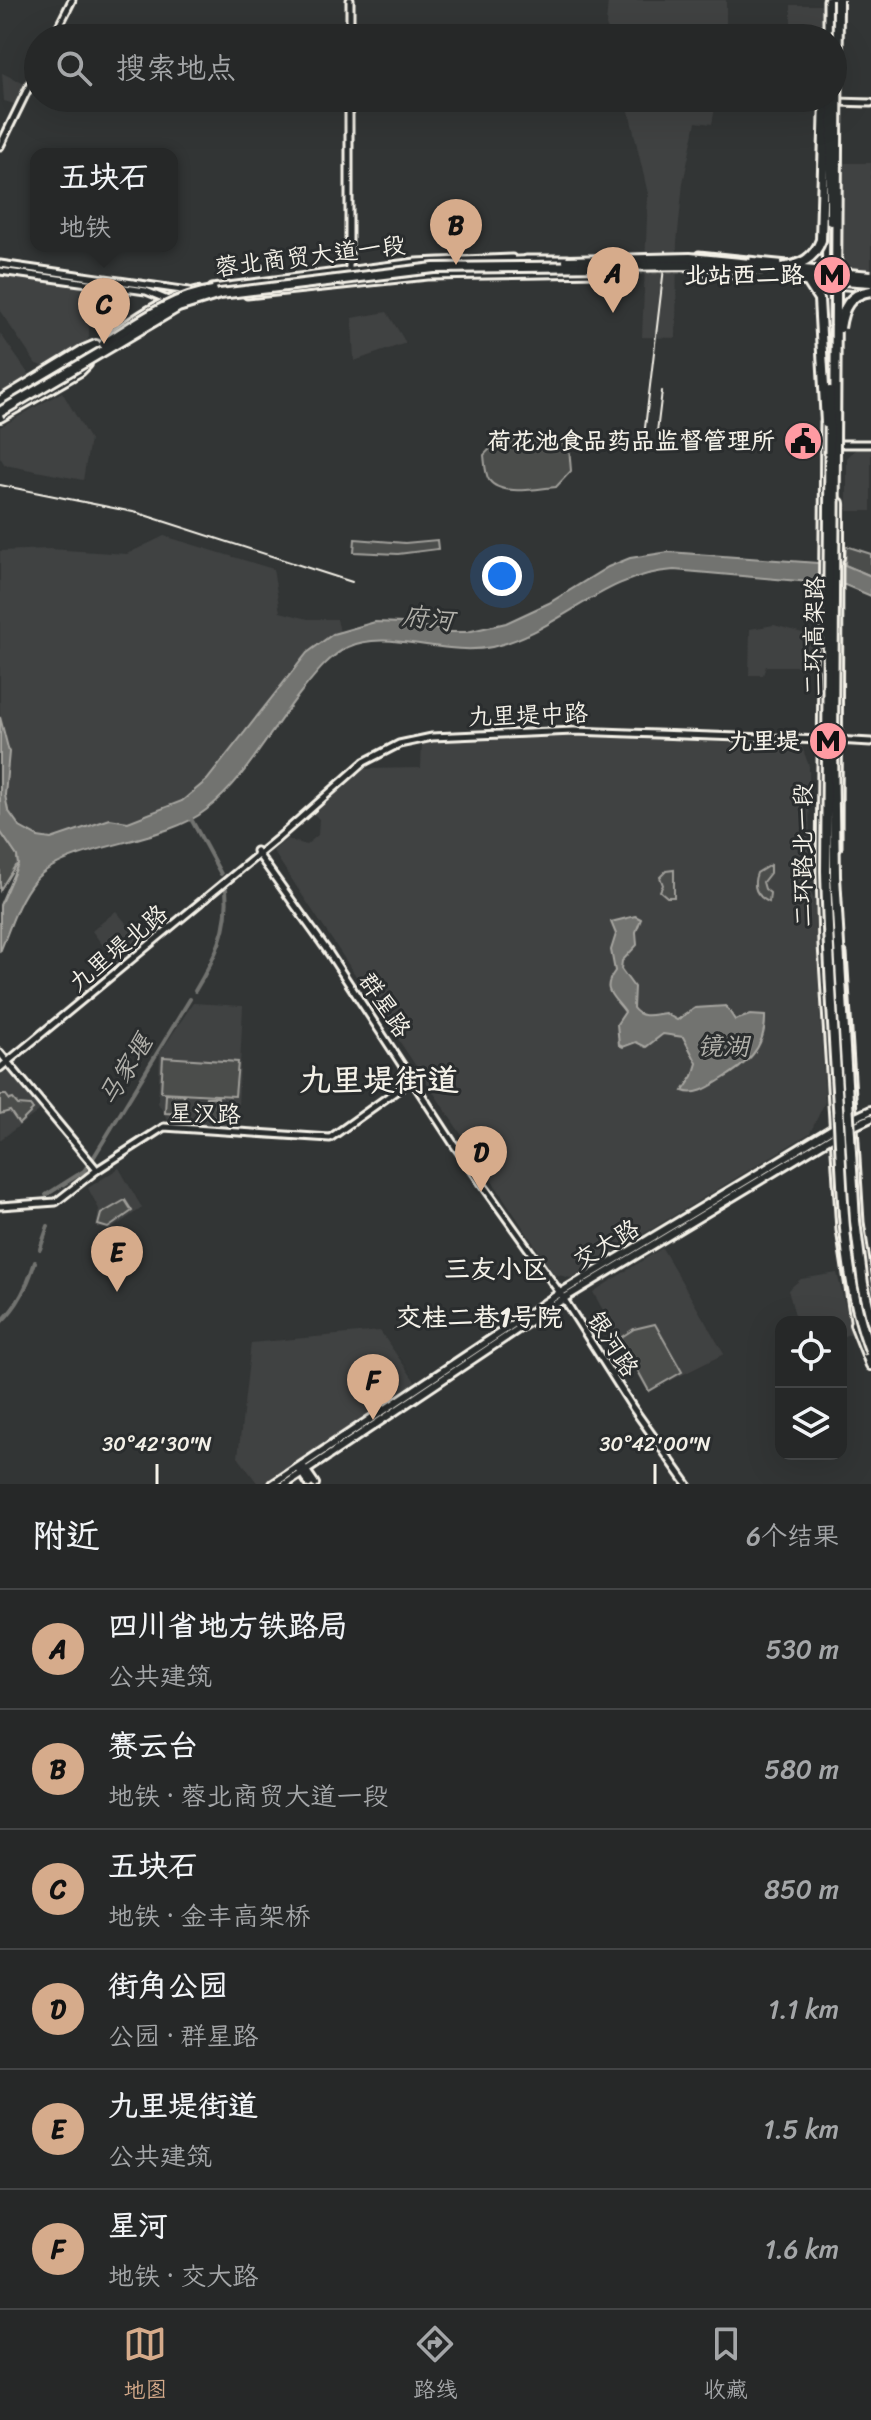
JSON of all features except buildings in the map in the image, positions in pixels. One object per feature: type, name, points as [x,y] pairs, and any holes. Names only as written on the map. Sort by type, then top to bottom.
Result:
[{"type":"highway","points":[[829,0],[829,24]]},
{"type":"highway","name":"二环高架路","points":[[839,0],[839,24]]},
{"type":"highway","points":[[782,271],[810,258],[821,240],[829,112]]},
{"type":"highway","name":"二环高架路","points":[[830,112],[828,948],[843,1213],[853,1285],[871,1353]]},
{"type":"highway","name":"二环高架路","points":[[838,112],[833,731],[835,876],[855,1221],[871,1318]]},
{"type":"highway","name":"蓉北商贸大道一段","points":[[351,272],[438,264],[661,259],[722,260],[782,271]]},
{"type":"highway","name":"蓉北商贸大道一段","points":[[238,290],[434,268],[699,265],[782,271]]},
{"type":"highway","points":[[782,271],[870,276]]},
{"type":"highway","points":[[782,271],[808,282],[819,299],[821,381],[830,446],[822,665]]},
{"type":"highway","points":[[0,409],[147,316],[187,295],[351,272]]},
{"type":"highway","points":[[839,559],[840,403],[836,364],[843,312],[856,295],[871,290]]},
{"type":"highway","points":[[0,409],[62,363],[96,345]]},
{"type":"highway","points":[[0,409],[49,389],[87,364]]},
{"type":"highway","points":[[855,1324],[871,1365]]},
{"type":"main road","points":[[60,24],[72,0]]},
{"type":"main road","points":[[350,0],[350,24]]},
{"type":"main road","points":[[837,24],[839,0]]},
{"type":"main road","points":[[0,146],[24,97]]},
{"type":"main road","points":[[847,101],[871,103]]},
{"type":"main road","points":[[349,112],[349,285]]},
{"type":"main road","name":"二环路北一段","points":[[830,112],[826,285],[830,446],[839,559],[839,870],[860,1222],[871,1294]]},
{"type":"main road","name":"二环路北一段","points":[[831,112],[839,285],[823,561],[820,892],[841,1248],[855,1324],[871,1373]]},
{"type":"main road","points":[[698,255],[826,268],[870,276]]},
{"type":"main road","name":"蓉北商贸大道一段","points":[[0,409],[143,313],[167,300],[194,291],[437,260],[609,258]]},
{"type":"main road","points":[[0,264],[194,291]]},
{"type":"main road","points":[[0,271],[146,291],[189,305]]},
{"type":"main road","points":[[698,271],[871,290]]},
{"type":"main road","name":"蓉北商贸大道一段","points":[[0,409],[87,364],[179,308],[189,305],[236,296],[444,275],[600,273]]},
{"type":"main road","points":[[830,446],[871,444]]},
{"type":"main road","name":"九里堤中路","points":[[257,853],[364,762],[388,748],[419,738],[574,731],[871,742]]},
{"type":"main road","name":"九里堤北路","points":[[0,1068],[257,853]]},
{"type":"main road","name":"群星路","points":[[257,853],[329,953],[453,1143],[561,1296]]},
{"type":"main road","points":[[0,1053],[97,1170]]},
{"type":"main road","points":[[0,1059],[8,1063]]},
{"type":"main road","name":"星汉路","points":[[0,1206],[56,1202],[97,1170],[164,1127],[330,1138],[413,1079]]},
{"type":"main road","points":[[855,1120],[871,1110]]},
{"type":"main road","points":[[855,1120],[871,1118]]},
{"type":"main road","name":"交大路","points":[[302,1469],[561,1296],[855,1120]]},
{"type":"main road","name":"银河路","points":[[561,1296],[633,1408],[687,1484]]},
{"type":"main road","points":[[273,1484],[302,1469]]},
{"type":"main road","points":[[286,1484],[302,1469]]},
{"type":"main road","points":[[302,1469],[309,1484]]},
{"type":"main road","points":[[302,1469],[315,1484]]},
{"type":"shaded area","points":[[608,0],[726,0],[726,24],[606,24]]},
{"type":"shaded area","points":[[791,5],[825,5],[825,24],[791,24]]},
{"type":"shaded area","points":[[2,73],[24,84],[18,105],[4,101]]},
{"type":"shaded area","points":[[629,112],[714,112],[712,124],[696,122],[683,183],[677,242],[676,338],[642,337],[648,194]]},
{"type":"shaded area","points":[[844,163],[871,163],[871,269],[854,269],[843,261]]},
{"type":"shaded area","points":[[0,275],[81,287],[85,291],[89,328],[85,344],[47,367],[36,364],[0,311]]},
{"type":"shaded area","points":[[387,312],[406,343],[354,361],[352,318]]},
{"type":"shaded area","points":[[0,333],[34,382],[0,401]]},
{"type":"shaded area","points":[[62,392],[90,440],[83,480],[5,465],[0,457],[0,427]]},
{"type":"shaded area","points":[[555,439],[569,447],[571,471],[556,487],[511,490],[489,480],[484,455],[498,444],[516,440]]},
{"type":"shaded area","points":[[856,449],[871,449],[871,511],[847,511],[847,458]]},
{"type":"shaded area","points":[[164,536],[273,569],[280,612],[308,619],[337,619],[340,632],[307,653],[207,780],[182,801],[128,822],[110,819],[51,839],[38,837],[13,820],[5,795],[9,752],[0,717],[0,551],[49,549],[127,554]]},
{"type":"shaded area","points":[[355,539],[405,543],[437,540],[438,549],[398,554],[354,552]]},
{"type":"shaded area","points":[[846,546],[871,554],[871,576],[845,565]]},
{"type":"shaded area","points":[[774,625],[813,636],[813,666],[766,666],[763,675],[749,675],[750,629]]},
{"type":"shaded area","points":[[538,736],[616,736],[802,747],[809,766],[810,873],[825,1102],[810,1133],[571,1278],[554,1274],[273,851],[287,839],[306,845],[318,835],[319,819],[314,814],[363,769],[421,768],[422,742]]},
{"type":"shaded area","points":[[0,831],[17,856],[18,864],[0,890]]},
{"type":"shaded area","points":[[770,865],[770,873],[763,882],[770,893],[769,902],[758,894],[755,882],[757,873]]},
{"type":"shaded area","points":[[674,870],[674,897],[667,897],[660,891],[663,885],[660,877],[666,871]]},
{"type":"shaded area","points":[[116,911],[142,942],[116,963],[92,931]]},
{"type":"shaded area","points":[[193,1003],[243,1006],[237,1126],[169,1122],[158,1103],[160,1053]]},
{"type":"shaded area","points":[[163,1057],[238,1062],[235,1096],[161,1092]]},
{"type":"shaded area","points":[[11,1072],[39,1103],[39,1111],[0,1140],[0,1075]]},
{"type":"shaded area","points":[[166,1094],[184,1095],[183,1114],[165,1113]]},
{"type":"shaded area","points":[[0,1095],[6,1095],[18,1105],[30,1106],[33,1110],[19,1124],[10,1111],[0,1114]]},
{"type":"shaded area","points":[[206,1097],[218,1097],[217,1117],[205,1117]]},
{"type":"shaded area","points":[[119,1168],[142,1208],[110,1230],[96,1227],[99,1209],[88,1188]]},
{"type":"shaded area","points":[[125,1200],[132,1211],[108,1228],[98,1225],[101,1214]]},
{"type":"shaded area","points":[[662,1248],[724,1354],[648,1392],[593,1292]]},
{"type":"shaded area","points":[[837,1273],[852,1333],[847,1335],[847,1316],[795,1316],[788,1290],[801,1279]]},
{"type":"shaded area","points":[[655,1324],[682,1372],[649,1391],[620,1338],[634,1329]]},
{"type":"shaded area","points":[[380,1331],[416,1383],[263,1484],[258,1484],[238,1457],[251,1343]]},
{"type":"water","points":[[669,552],[845,565],[871,576],[871,596],[845,585],[674,570],[625,582],[539,629],[492,647],[455,649],[380,640],[348,647],[317,673],[245,770],[206,810],[165,831],[68,859],[48,869],[34,881],[18,906],[0,952],[0,905],[18,864],[17,856],[0,831],[0,717],[9,752],[5,795],[8,810],[20,827],[38,837],[51,839],[110,819],[128,822],[182,801],[207,780],[307,653],[333,634],[375,622],[403,623],[450,632],[467,632],[506,623],[549,603],[608,567],[630,558]]},
{"type":"water","name":"镜湖","points":[[635,916],[641,919],[636,932],[637,945],[622,961],[621,969],[634,987],[633,1008],[636,1012],[648,1015],[665,1013],[677,1020],[695,1008],[726,1006],[735,1020],[750,1015],[765,1016],[762,1038],[752,1055],[737,1069],[701,1090],[692,1093],[683,1091],[697,1063],[683,1037],[663,1034],[646,1047],[636,1042],[623,1047],[619,1045],[617,1024],[625,1012],[609,989],[615,971],[611,950],[616,934],[611,922]]},
{"type":"waterway","name":"马家堰","points":[[190,817],[221,874]]},
{"type":"waterway","name":"马家堰","points":[[195,991],[220,942],[226,917],[226,889]]},
{"type":"waterway","name":"马家堰","points":[[92,1160],[190,999]]},
{"type":"waterway","name":"马家堰","points":[[46,1195],[84,1171],[88,1165]]},
{"type":"waterway","name":"马家堰","points":[[40,1249],[48,1226]]},
{"type":"waterway","name":"马家堰","points":[[0,1323],[22,1295],[35,1262]]},
{"type":"tunnel","points":[[600,273],[698,271]]},
{"type":"railway","points":[[645,428],[666,251]]},
{"type":"railway","points":[[657,432],[662,391]]},
{"type":"railway","points":[[0,485],[138,513],[352,582]]},
{"type":"place","name":"赛云台","points":[[456,265]]},
{"type":"place","name":"北站西二路","points":[[832,275]]},
{"type":"place","name":"四川省地方铁路局","points":[[613,313]]},
{"type":"place","name":"五块石","points":[[104,344]]},
{"type":"place","name":"荷花池食品药品监督管理所","points":[[803,441]]},
{"type":"place","name":"九里堤","points":[[828,741]]},
{"type":"place","name":"街角公园","points":[[481,1192]]},
{"type":"place","name":"九里堤街道","points":[[117,1292]]},
{"type":"place","name":"星河","points":[[373,1420]]},
{"type":"district","name":"九里堤街道","points":[[379,1080]]},
{"type":"district","name":"三友小区","points":[[496,1269]]},
{"type":"district","name":"交桂二巷1号院","points":[[479,1317]]},
{"type":"water label","name":"府河","points":[[428,618]]}]
